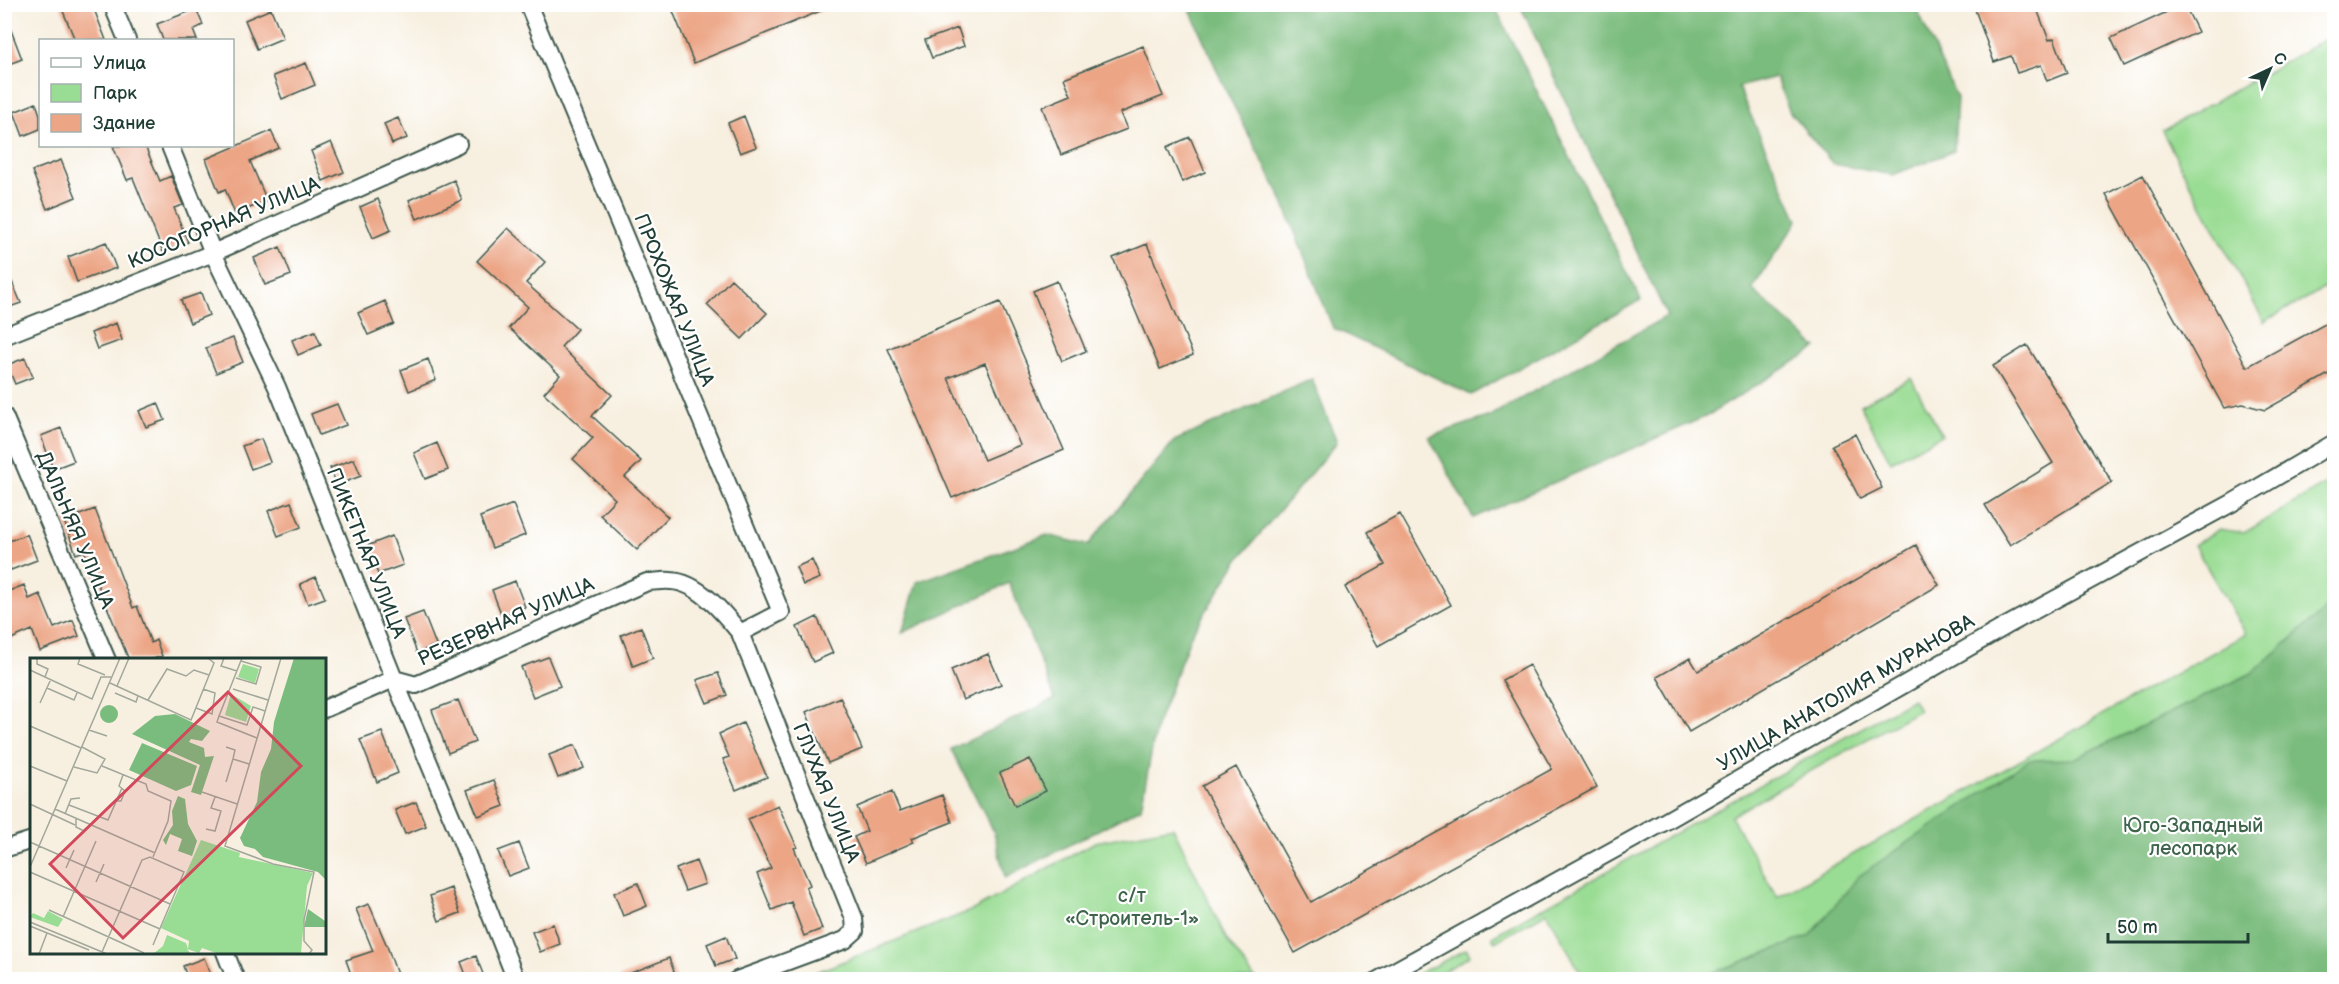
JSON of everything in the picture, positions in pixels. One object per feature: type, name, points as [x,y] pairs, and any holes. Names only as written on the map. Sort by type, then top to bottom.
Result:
[{"type":"street","points":[[112,4],[127,39]]},
{"type":"street","name":"ПРОХОЖАЯ УЛИЦА","points":[[528,4],[781,612],[740,633]]},
{"type":"street","name":"КОСОГОРНАЯ УЛИЦА","points":[[4,336],[213,253],[458,144]]},
{"type":"street","name":"ПИКЕТНАЯ УЛИЦА","points":[[170,147],[213,253],[277,387],[516,980]]},
{"type":"street","name":"ДАЛЬНЯЯ УЛИЦА","points":[[4,416],[106,658]]},
{"type":"street","name":"УЛИЦА АНАТОЛИЯ МУРАНОВА","points":[[1378,980],[1666,821],[2006,626],[2232,503],[2334,443]]},
{"type":"street","name":"РЕЗЕРВНАЯ УЛИЦА","points":[[394,679],[417,685],[647,582],[672,581]]},
{"type":"street","name":"ГЛУХАЯ УЛИЦА","points":[[672,581],[705,596],[722,611],[740,633],[854,918],[855,932],[845,940],[737,980]]},
{"type":"street","points":[[326,708],[394,679]]},
{"type":"street","points":[[4,849],[30,841]]},
{"type":"street","points":[[226,954],[236,980]]},
{"type":"green space","points":[[1188,5],[1494,5],[1641,300],[1471,395],[1333,328],[1280,195],[1227,93]]},
{"type":"green space","points":[[1520,5],[1915,5],[1957,98],[1954,151],[1893,175],[1833,164],[1790,112],[1775,77],[1738,87],[1798,220],[1752,289],[1817,348],[1707,416],[1473,518],[1429,437],[1490,416],[1667,316]]},
{"type":"green space","points":[[2334,34],[2334,283],[2264,322],[2162,131]]},
{"type":"green space","points":[[1911,378],[1942,435],[1891,462],[1860,405]]},
{"type":"green space","points":[[1312,379],[1337,442],[1238,560],[1191,635],[1156,727],[1141,808],[1005,878],[994,832],[951,749],[1055,699],[1009,583],[902,633],[917,582],[1047,535],[1088,545],[1174,441]]},
{"type":"green space","name":"Юго-Западный лесопарк","points":[[2334,479],[2334,979],[1584,979],[1547,912],[1495,942],[1492,936],[1913,699],[1919,710],[1731,816],[1777,897],[2246,634],[2194,545],[2219,529],[2244,533]]},
{"type":"green space","name":"Юго-Западный лесопарк","points":[[2334,602],[2334,979],[1696,979],[1810,936],[1859,876],[2029,760],[2074,759],[2252,673]]},
{"type":"green space","name":"с/т «Строитель-1»","points":[[1173,827],[1227,940],[1255,979],[799,979],[975,909],[1095,842]]},
{"type":"green space","points":[[1467,949],[1470,956],[1431,979],[1408,979]]},
{"type":"building","points":[[60,4],[92,4],[106,39],[75,39]]},
{"type":"building","points":[[670,4],[835,4],[835,5],[694,63]]},
{"type":"building","points":[[1973,4],[2035,4],[2049,40],[2054,38],[2067,73],[2047,81],[2041,65],[2017,73],[2011,56],[1994,62]]},
{"type":"building","points":[[2184,4],[2198,32],[2124,66],[2111,38]]},
{"type":"building","points":[[196,9],[203,25],[193,30],[197,39],[163,39],[157,24]]},
{"type":"building","points":[[271,9],[283,38],[257,49],[245,20]]},
{"type":"building","points":[[6,17],[22,59],[4,66],[4,18]]},
{"type":"building","points":[[958,28],[964,46],[932,58],[925,40]]},
{"type":"building","points":[[1143,46],[1163,96],[1120,113],[1127,129],[1061,155],[1042,107],[1071,95],[1064,78]]},
{"type":"building","points":[[306,63],[315,85],[282,99],[273,76]]},
{"type":"building","points":[[36,103],[39,112],[39,129],[23,136],[14,112]]},
{"type":"building","points":[[744,116],[756,147],[740,153],[728,123]]},
{"type":"building","points":[[398,118],[407,138],[392,144],[384,124]]},
{"type":"building","points":[[271,131],[279,148],[250,161],[267,201],[235,214],[225,189],[219,192],[206,159]]},
{"type":"building","points":[[1190,137],[1205,172],[1182,182],[1167,147]]},
{"type":"building","points":[[331,142],[344,172],[323,181],[311,151]]},
{"type":"building","points":[[113,147],[145,147],[160,181],[171,176],[183,205],[174,208],[188,242],[163,252],[133,178],[127,180]]},
{"type":"building","points":[[61,160],[76,197],[47,209],[32,171]]},
{"type":"building","points":[[2143,175],[2247,367],[2334,319],[2334,371],[2265,410],[2243,404],[2224,408],[2106,194]]},
{"type":"building","points":[[454,180],[462,200],[417,219],[409,200]]},
{"type":"building","points":[[378,199],[391,230],[373,238],[360,207]]},
{"type":"building","points":[[508,228],[545,262],[526,283],[577,329],[561,347],[612,395],[592,416],[641,461],[625,477],[668,517],[637,550],[600,515],[615,499],[573,459],[593,438],[544,393],[560,375],[509,328],[528,307],[477,261]]},
{"type":"building","points":[[106,242],[116,268],[77,282],[68,257]]},
{"type":"building","points":[[1147,244],[1193,355],[1160,369],[1113,258]]},
{"type":"building","points":[[280,247],[291,275],[265,285],[254,258]]},
{"type":"building","points":[[4,263],[21,303],[4,309]]},
{"type":"building","points":[[731,279],[767,313],[742,339],[707,305]]},
{"type":"building","points":[[1057,281],[1086,351],[1062,361],[1033,291]]},
{"type":"building","points":[[201,293],[209,315],[190,323],[181,300]]},
{"type":"building","points":[[385,301],[394,324],[368,335],[358,313]]},
{"type":"building","points":[[1000,302],[1064,450],[952,498],[888,349]],"holes":[[[985,363],[1020,445],[984,460],[948,378]]]},
{"type":"building","points":[[116,323],[122,340],[97,349],[91,333]]},
{"type":"building","points":[[315,331],[321,345],[298,355],[292,340]]},
{"type":"building","points":[[233,338],[243,362],[216,373],[206,348]]},
{"type":"building","points":[[2027,345],[2112,482],[2010,545],[1985,505],[2053,463],[1993,366]]},
{"type":"building","points":[[25,358],[33,377],[15,384],[7,365]]},
{"type":"building","points":[[428,359],[436,380],[409,391],[401,370]]},
{"type":"building","points":[[158,403],[165,420],[146,427],[139,411]]},
{"type":"building","points":[[337,404],[346,425],[319,435],[311,414]]},
{"type":"building","points":[[61,428],[74,461],[53,469],[41,436]]},
{"type":"building","points":[[1855,434],[1882,488],[1860,499],[1832,445]]},
{"type":"building","points":[[261,439],[270,462],[251,469],[242,446]]},
{"type":"building","points":[[437,443],[448,470],[425,479],[414,453]]},
{"type":"building","points":[[354,459],[361,476],[337,485],[330,468]]},
{"type":"building","points":[[291,502],[301,527],[278,536],[268,511]]},
{"type":"building","points":[[513,504],[525,535],[492,548],[480,517]]},
{"type":"building","points":[[95,509],[133,608],[137,606],[151,643],[156,640],[162,656],[128,658],[84,551],[76,554],[64,521]]},
{"type":"building","points":[[1400,514],[1451,605],[1378,646],[1345,587],[1385,565],[1367,532]]},
{"type":"building","points":[[27,534],[37,560],[11,570],[4,553],[4,543]]},
{"type":"building","points":[[392,536],[403,565],[378,574],[367,546]]},
{"type":"building","points":[[1916,545],[1939,585],[1689,732],[1657,677],[1690,658],[1698,671]]},
{"type":"building","points":[[812,560],[820,578],[803,585],[796,567]]},
{"type":"building","points":[[316,577],[325,598],[308,604],[300,584]]},
{"type":"building","points":[[515,581],[525,607],[502,616],[492,590]]},
{"type":"building","points":[[24,585],[29,599],[40,594],[54,628],[73,620],[79,636],[40,651],[32,630],[4,642],[4,593]]},
{"type":"building","points":[[423,612],[436,645],[417,653],[404,619]]},
{"type":"building","points":[[817,617],[833,653],[813,662],[797,627]]},
{"type":"building","points":[[641,627],[653,658],[633,666],[621,635]]},
{"type":"building","points":[[988,654],[1001,684],[963,700],[951,670]]},
{"type":"building","points":[[548,657],[560,686],[533,697],[521,667]]},
{"type":"building","points":[[1529,665],[1597,787],[1295,953],[1202,786],[1236,767],[1311,902],[1552,769],[1502,680]]},
{"type":"building","points":[[718,673],[727,695],[707,703],[697,680]]},
{"type":"building","points":[[840,697],[862,749],[828,763],[806,712]]},
{"type":"building","points":[[458,700],[475,742],[448,753],[432,710]]},
{"type":"building","points":[[743,723],[767,777],[736,790],[723,759],[729,757],[719,734]]},
{"type":"building","points":[[382,732],[398,773],[377,782],[360,740]]},
{"type":"building","points":[[575,745],[584,768],[558,778],[549,755]]},
{"type":"building","points":[[1030,759],[1046,791],[1015,806],[1000,773]]},
{"type":"building","points":[[494,780],[504,806],[478,816],[467,790]]},
{"type":"building","points":[[892,792],[900,811],[942,795],[952,822],[912,838],[914,842],[866,863],[854,837],[867,831],[857,807]]},
{"type":"building","points":[[416,802],[426,826],[405,834],[395,810]]},
{"type":"building","points":[[778,805],[797,847],[794,848],[810,885],[806,887],[822,929],[804,936],[791,902],[772,910],[757,874],[771,868],[748,819]]},
{"type":"building","points":[[519,843],[529,868],[508,876],[498,851]]},
{"type":"building","points":[[696,861],[705,884],[685,891],[676,869]]},
{"type":"building","points":[[638,883],[647,906],[623,916],[614,893]]},
{"type":"building","points":[[451,888],[460,913],[439,921],[430,896]]},
{"type":"building","points":[[369,904],[399,980],[353,980],[346,960],[373,951],[356,909]]},
{"type":"building","points":[[553,924],[560,944],[540,952],[532,932]]},
{"type":"building","points":[[726,936],[735,959],[716,966],[707,944]]},
{"type":"building","points":[[476,956],[483,974],[468,980],[461,962]]},
{"type":"building","points":[[204,958],[213,980],[188,980],[183,966]]},
{"type":"building","points":[[669,958],[677,980],[618,980],[618,978]]}]
